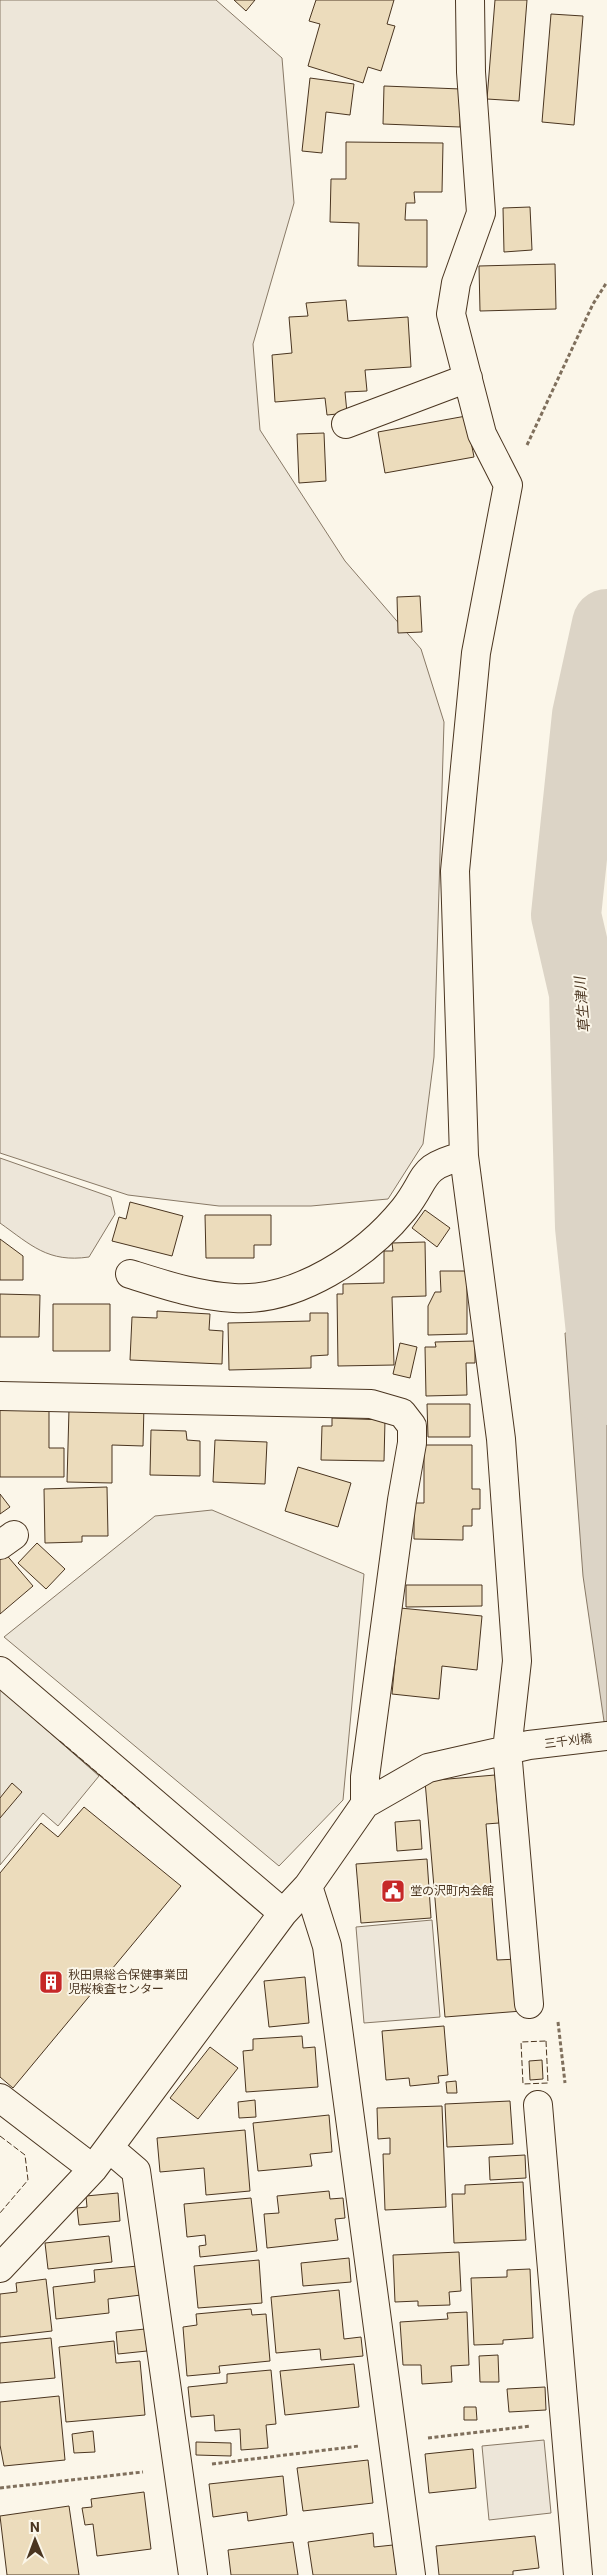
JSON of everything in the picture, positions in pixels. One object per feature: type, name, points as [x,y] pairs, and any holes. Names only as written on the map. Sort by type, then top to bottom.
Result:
[{"type":"street","points":[[470,0],[471,72],[481,213],[456,283],[451,314],[482,434],[508,485],[476,653],[455,871],[464,1156],[501,1439],[517,1661],[518,1748],[528,2004]]},
{"type":"street","points":[[346,424],[468,378]]},
{"type":"street","points":[[130,1274],[187,1292],[236,1298],[271,1295],[303,1286],[335,1270],[371,1242],[404,1208],[428,1170],[444,1161],[464,1156]]},
{"type":"street","points":[[0,1396],[371,1404],[402,1413],[412,1426],[412,1443],[402,1500],[367,1767],[365,1804],[308,1886],[283,1913],[93,2169],[0,2268]]},
{"type":"street","points":[[0,1671],[283,1913]]},
{"type":"street","name":"三千刈橋","points":[[365,1804],[428,1768],[518,1748],[607,1736]]},
{"type":"street","points":[[308,1886],[327,1946],[411,2575]]},
{"type":"street","points":[[0,2098],[93,2169]]},
{"type":"street","points":[[538,2105],[578,2575]]},
{"type":"street","points":[[109,2148],[136,2171],[193,2575]]},
{"type":"path","points":[[508,485],[593,304],[607,282]]},
{"type":"path","points":[[0,2488],[565,2422]]},
{"type":"shaded area","points":[[0,0],[216,0],[282,58],[294,203],[253,344],[260,430],[345,561],[421,649],[444,722],[434,1057],[423,1144],[388,1199],[311,1206],[219,1206],[128,1195],[0,1153]]},
{"type":"shaded area","points":[[0,1158],[111,1197],[115,1214],[89,1257],[75,1258],[51,1255],[31,1245],[0,1223]]},
{"type":"shaded area","points":[[607,1332],[607,1742],[583,1576],[565,1333]]},
{"type":"shaded area","points":[[212,1510],[364,1574],[343,1800],[279,1866],[4,1637],[155,1516]]},
{"type":"shaded area","points":[[0,1689],[99,1776],[58,1826],[43,1813],[0,1865]]},
{"type":"shaded area","points":[[432,1920],[440,2017],[364,2023],[356,1927]]},
{"type":"shaded area","points":[[544,2440],[551,2513],[489,2520],[482,2446]]},
{"type":"building","points":[[234,0],[255,0],[246,11]]},
{"type":"building","points":[[316,0],[394,0],[387,24],[395,26],[381,71],[368,67],[363,83],[308,66],[320,24],[309,21]]},
{"type":"building","points":[[495,0],[527,0],[519,101],[487,99]]},
{"type":"building","points":[[551,14],[583,16],[574,125],[542,122]]},
{"type":"building","points":[[310,78],[354,84],[350,115],[326,112],[322,153],[302,151]]},
{"type":"building","points":[[384,86],[461,89],[460,127],[383,124]]},
{"type":"building","points":[[346,142],[443,143],[442,192],[414,192],[415,203],[406,203],[405,220],[427,220],[427,267],[358,266],[359,223],[330,222],[331,179],[346,179]]},
{"type":"building","points":[[530,207],[532,250],[504,252],[503,208]]},
{"type":"building","points":[[555,264],[556,309],[480,311],[479,266]]},
{"type":"building","points":[[346,300],[348,321],[408,317],[411,367],[365,370],[367,391],[345,392],[347,413],[327,415],[325,398],[275,402],[272,355],[292,353],[289,317],[308,316],[306,303]]},
{"type":"building","points":[[466,416],[474,457],[385,473],[378,432]]},
{"type":"building","points":[[324,433],[326,481],[299,483],[297,434]]},
{"type":"building","points":[[420,596],[422,632],[398,633],[397,597]]},
{"type":"building","points":[[130,1202],[183,1216],[172,1256],[112,1241],[119,1217],[126,1219]]},
{"type":"building","points":[[425,1210],[450,1228],[437,1247],[412,1228]]},
{"type":"building","points":[[205,1215],[271,1215],[271,1245],[254,1245],[254,1258],[206,1258]]},
{"type":"building","points":[[0,1239],[23,1256],[23,1280],[0,1280]]},
{"type":"building","points":[[425,1242],[426,1296],[392,1297],[394,1365],[338,1366],[337,1294],[343,1294],[343,1284],[384,1283],[384,1251],[393,1251],[392,1243]]},
{"type":"building","points":[[440,1271],[467,1271],[467,1334],[428,1335],[428,1306],[435,1292],[441,1292]]},
{"type":"building","points":[[0,1294],[40,1295],[39,1337],[0,1337]]},
{"type":"building","points":[[53,1304],[110,1304],[110,1351],[53,1351]]},
{"type":"building","points":[[157,1311],[210,1314],[209,1330],[223,1331],[222,1364],[130,1360],[132,1317],[157,1318]]},
{"type":"building","points":[[310,1313],[328,1313],[328,1355],[311,1356],[311,1368],[229,1370],[228,1323],[310,1321]]},
{"type":"building","points":[[475,1341],[475,1363],[466,1363],[467,1395],[426,1396],[425,1347],[436,1347],[435,1342]]},
{"type":"building","points":[[400,1343],[417,1347],[410,1378],[393,1374]]},
{"type":"building","points":[[427,1404],[470,1404],[470,1437],[428,1437]]},
{"type":"building","points":[[0,1405],[49,1405],[49,1448],[64,1448],[64,1477],[0,1477]]},
{"type":"building","points":[[144,1405],[143,1446],[112,1445],[112,1483],[67,1482],[69,1409]]},
{"type":"building","points":[[332,1418],[385,1420],[384,1461],[321,1460],[322,1426],[332,1426]]},
{"type":"building","points":[[151,1430],[186,1431],[187,1440],[200,1441],[200,1476],[150,1475]]},
{"type":"building","points":[[215,1440],[267,1442],[265,1484],[213,1482]]},
{"type":"building","points":[[424,1445],[472,1445],[472,1489],[480,1489],[480,1509],[472,1509],[472,1526],[463,1526],[463,1540],[414,1539],[414,1503],[424,1503]]},
{"type":"building","points":[[298,1467],[351,1483],[338,1527],[285,1511]]},
{"type":"building","points":[[107,1487],[108,1536],[82,1536],[82,1542],[45,1543],[44,1489]]},
{"type":"building","points":[[0,1494],[10,1507],[0,1514]]},
{"type":"building","points":[[37,1543],[65,1569],[46,1589],[18,1563]]},
{"type":"building","points":[[4,1552],[33,1586],[0,1614],[0,1555]]},
{"type":"building","points":[[406,1585],[482,1585],[482,1606],[406,1607]]},
{"type":"building","points":[[400,1608],[482,1616],[477,1670],[442,1666],[439,1699],[392,1694]]},
{"type":"building","points":[[495,1775],[499,1823],[486,1824],[497,1960],[518,1959],[522,2011],[445,2017],[425,1781]]},
{"type":"building","points":[[12,1783],[22,1792],[0,1818],[0,1798]]},
{"type":"building","name":"秋田県総合保健事業団 児桜検査センター","points":[[84,1807],[181,1886],[13,2088],[0,2077],[0,1873],[41,1823],[58,1837]]},
{"type":"building","points":[[420,1820],[422,1849],[397,1851],[395,1822]]},
{"type":"building","name":"堂の沢町内会館","points":[[427,1859],[431,1918],[361,1923],[356,1864]]},
{"type":"building","points":[[305,1977],[309,2023],[269,2027],[264,1981]]},
{"type":"building","points":[[444,2026],[448,2075],[438,2076],[439,2083],[410,2086],[409,2078],[386,2080],[382,2031]]},
{"type":"building","points":[[302,2036],[303,2048],[315,2047],[318,2087],[246,2092],[243,2051],[253,2050],[253,2039]]},
{"type":"building","points":[[210,2047],[238,2068],[198,2119],[170,2098]]},
{"type":"building","points":[[542,2060],[543,2079],[530,2080],[529,2061]]},
{"type":"building","points":[[456,2081],[457,2093],[447,2093],[446,2082]]},
{"type":"building","points":[[255,2100],[256,2117],[239,2118],[238,2102]]},
{"type":"building","points":[[510,2101],[513,2144],[447,2147],[445,2104]]},
{"type":"building","points":[[442,2106],[446,2207],[385,2210],[383,2154],[390,2154],[390,2138],[378,2139],[377,2108]]},
{"type":"building","points":[[329,2115],[332,2152],[310,2154],[312,2166],[258,2171],[253,2123]]},
{"type":"building","points":[[245,2130],[250,2191],[206,2195],[204,2168],[160,2172],[157,2138]]},
{"type":"building","points":[[525,2155],[526,2178],[490,2180],[489,2157]]},
{"type":"building","points":[[523,2182],[526,2240],[454,2243],[452,2194],[465,2194],[465,2185]]},
{"type":"building","points":[[329,2191],[330,2199],[343,2198],[345,2218],[335,2219],[338,2240],[267,2248],[264,2214],[279,2213],[277,2196]]},
{"type":"building","points":[[118,2193],[120,2221],[79,2225],[77,2208],[87,2207],[86,2196]]},
{"type":"building","points":[[251,2198],[257,2251],[200,2257],[199,2246],[206,2245],[205,2235],[187,2237],[184,2204]]},
{"type":"building","points":[[109,2236],[112,2262],[48,2269],[45,2243]]},
{"type":"building","points":[[459,2252],[461,2291],[449,2292],[450,2305],[418,2306],[418,2301],[395,2302],[393,2255]]},
{"type":"building","points":[[349,2258],[351,2282],[303,2286],[301,2263]]},
{"type":"building","points":[[259,2260],[262,2303],[198,2308],[194,2266]]},
{"type":"building","points":[[138,2266],[141,2295],[108,2299],[109,2313],[56,2319],[53,2287],[95,2282],[94,2270]]},
{"type":"building","points":[[530,2269],[533,2338],[503,2340],[503,2344],[474,2345],[471,2278],[507,2277],[507,2270]]},
{"type":"building","points":[[46,2279],[52,2331],[0,2337],[0,2294],[17,2292],[16,2283]]},
{"type":"building","points":[[339,2290],[344,2339],[361,2337],[363,2356],[321,2360],[320,2349],[276,2353],[271,2297]]},
{"type":"building","points":[[251,2309],[252,2315],[266,2314],[270,2361],[219,2366],[220,2373],[187,2376],[183,2327],[197,2325],[196,2314]]},
{"type":"building","points":[[467,2312],[469,2365],[451,2366],[452,2382],[422,2384],[421,2365],[403,2365],[400,2322],[448,2319],[447,2313]]},
{"type":"building","points":[[145,2329],[147,2351],[118,2354],[116,2332]]},
{"type":"building","points":[[51,2338],[55,2378],[0,2383],[0,2343]]},
{"type":"building","points":[[114,2341],[116,2363],[140,2361],[145,2415],[66,2422],[59,2347]]},
{"type":"building","points":[[498,2355],[499,2382],[480,2382],[479,2356]]},
{"type":"building","points":[[354,2364],[359,2407],[285,2415],[280,2371]]},
{"type":"building","points":[[271,2370],[276,2424],[266,2425],[268,2448],[241,2450],[240,2429],[215,2431],[214,2415],[191,2417],[188,2387],[227,2383],[227,2374]]},
{"type":"building","points":[[545,2387],[546,2410],[509,2412],[507,2389]]},
{"type":"building","points":[[59,2396],[65,2460],[4,2466],[0,2445],[0,2402]]},
{"type":"building","points":[[464,2407],[476,2407],[477,2420],[464,2420]]},
{"type":"building","points":[[93,2431],[95,2452],[74,2453],[72,2434]]},
{"type":"building","points":[[196,2442],[231,2443],[231,2456],[196,2455]]},
{"type":"building","points":[[473,2449],[476,2488],[429,2493],[425,2454]]},
{"type":"building","points":[[368,2460],[373,2503],[303,2511],[297,2468]]},
{"type":"building","points":[[283,2476],[287,2515],[248,2521],[247,2512],[213,2517],[209,2484]]},
{"type":"building","points":[[144,2492],[151,2549],[97,2556],[93,2524],[85,2525],[82,2508],[92,2507],[91,2499]]},
{"type":"building","points":[[69,2506],[79,2575],[7,2575],[0,2516]]},
{"type":"building","points":[[373,2533],[374,2547],[393,2545],[397,2575],[313,2575],[308,2542]]},
{"type":"building","points":[[535,2536],[539,2568],[513,2571],[513,2575],[439,2575],[436,2546]]},
{"type":"building","points":[[293,2542],[298,2575],[231,2575],[228,2550]]},
{"type":"waterway","name":"草生津川","points":[[607,624],[587,715],[566,915],[584,993],[590,1227],[607,1390]]},
{"type":"fence","points":[[60,1741],[140,1809]]},
{"type":"fence","points":[[546,2041],[548,2083],[523,2084],[521,2042],[546,2041]]},
{"type":"fence","points":[[0,2136],[25,2155],[28,2180],[0,2213]]},
{"type":"place","name":"堂の沢町内会館","points":[[393,1891]]},
{"type":"place","name":"秋田県総合保健事業団 児桜検査センター","points":[[51,1982]]}]
